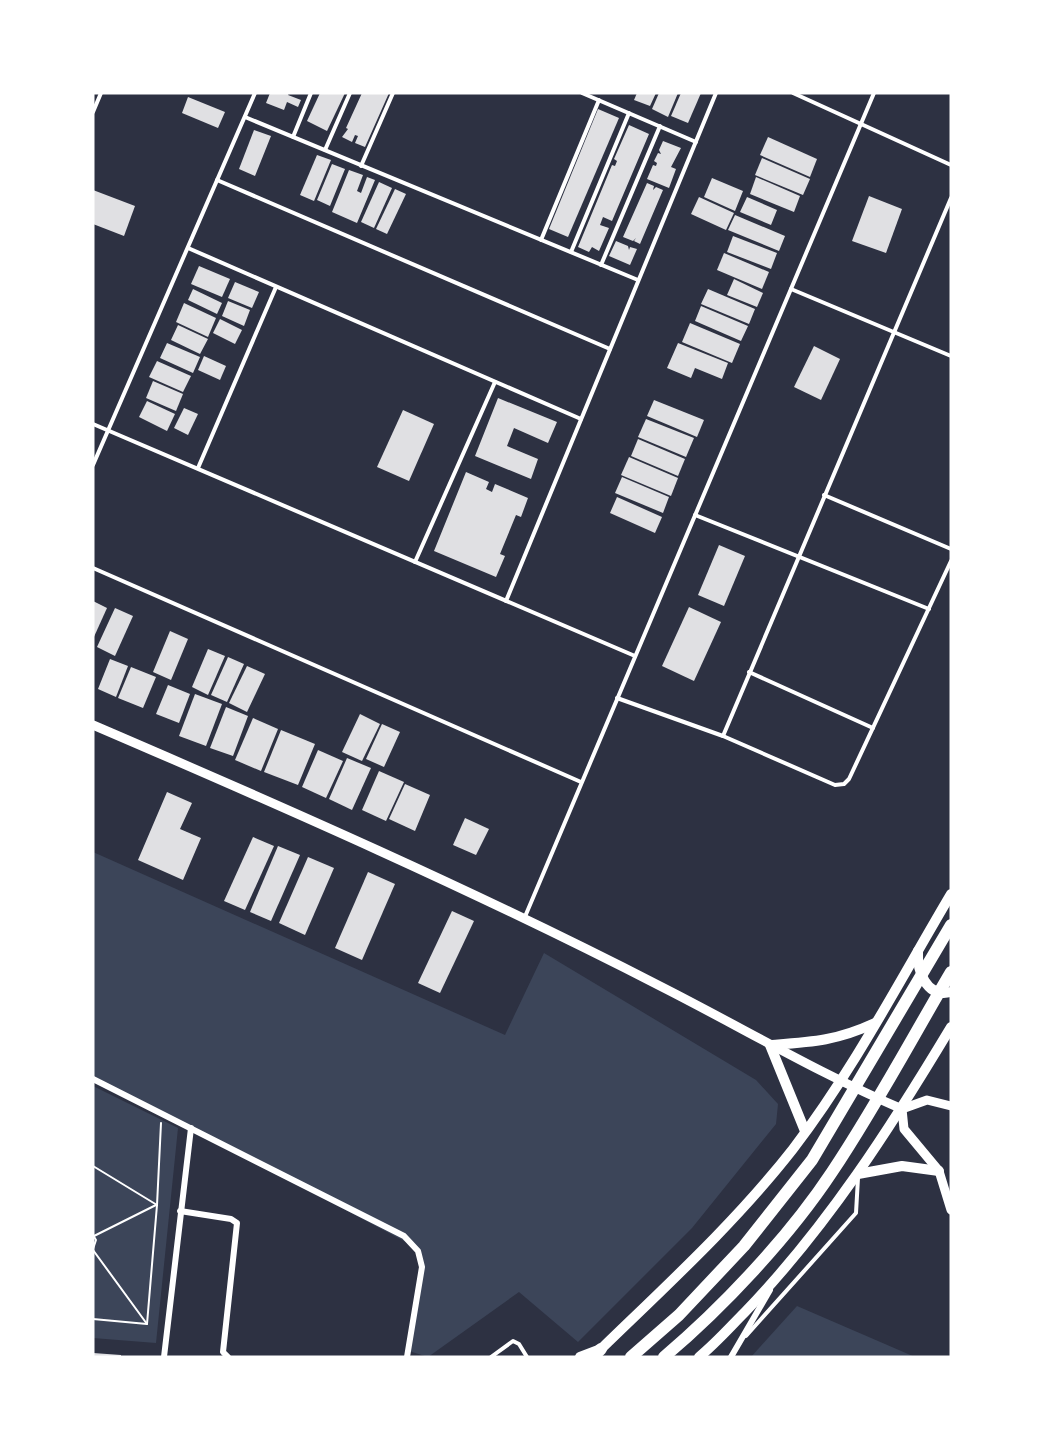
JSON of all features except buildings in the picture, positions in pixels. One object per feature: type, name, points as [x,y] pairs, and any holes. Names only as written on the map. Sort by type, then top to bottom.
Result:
[{"type":"highway","points":[[631,1357],[679,1315],[744,1246],[812,1160],[951,925]]},
{"type":"highway","points":[[664,1357],[692,1333],[762,1261],[832,1173],[951,972]]},
{"type":"main road","points":[[580,1357],[597,1353],[733,1220],[805,1131],[841,1083],[951,894]]},
{"type":"main road","points":[[918,951],[918,969],[923,980],[931,988],[943,994],[951,992]]},
{"type":"main road","points":[[805,1131],[770,1045],[820,1042],[844,1037],[875,1023]]},
{"type":"main road","points":[[699,1357],[778,1277],[858,1174],[902,1109],[951,1027]]},
{"type":"main road","points":[[858,1174],[903,1166],[939,1170]]},
{"type":"street","points":[[93,725],[339,831],[660,986],[841,1083],[902,1109],[927,1100],[951,1106]]},
{"type":"street","points":[[93,1079],[404,1236],[418,1251],[422,1267],[407,1357]]},
{"type":"street","points":[[902,1109],[904,1129],[939,1170],[951,1210]]},
{"type":"street","points":[[164,1357],[191,1128]]},
{"type":"street","points":[[180,1211],[231,1219],[237,1223],[223,1352],[228,1357]]},
{"type":"street","points":[[730,1357],[778,1277]]},
{"type":"lane","points":[[93,112],[101,93]]},
{"type":"lane","points":[[93,465],[255,93]]},
{"type":"lane","points":[[293,137],[311,93]]},
{"type":"lane","points":[[324,150],[350,93]]},
{"type":"lane","points":[[362,166],[393,93]]},
{"type":"lane","points":[[582,93],[696,142]]},
{"type":"lane","points":[[506,601],[716,93]]},
{"type":"lane","points":[[793,93],[861,126],[951,165]]},
{"type":"lane","points":[[523,920],[874,93]]},
{"type":"lane","points":[[541,240],[599,100]]},
{"type":"lane","points":[[571,252],[629,113]]},
{"type":"lane","points":[[244,117],[638,280]]},
{"type":"lane","points":[[601,265],[660,126]]},
{"type":"lane","points":[[217,180],[610,349]]},
{"type":"lane","points":[[723,736],[951,198]]},
{"type":"lane","points":[[188,248],[581,419]]},
{"type":"lane","points":[[198,468],[276,287]]},
{"type":"lane","points":[[791,290],[951,356]]},
{"type":"lane","points":[[415,561],[495,382]]},
{"type":"lane","points":[[93,424],[635,656]]},
{"type":"lane","points":[[824,495],[951,549]]},
{"type":"lane","points":[[695,515],[929,609]]},
{"type":"lane","points":[[617,698],[723,736],[835,785],[844,784],[849,779],[951,561]]},
{"type":"lane","points":[[93,568],[582,782]]},
{"type":"lane","points":[[749,672],[873,728]]},
{"type":"lane","points":[[738,1345],[856,1213],[858,1174]]},
{"type":"lane","points":[[491,1357],[513,1341],[519,1344],[527,1357]]},
{"type":"path","points":[[147,1324],[157,1205],[161,1114]]},
{"type":"path","points":[[93,1166],[157,1205]]},
{"type":"path","points":[[147,1324],[93,1250],[94,1236],[157,1205]]},
{"type":"path","points":[[93,1319],[147,1324]]},
{"type":"shaded area","points":[[93,852],[505,1035],[544,953],[756,1080],[778,1104],[776,1124],[692,1228],[578,1342],[519,1292],[428,1357],[409,1351],[421,1250],[93,1076]]},
{"type":"shaded area","points":[[93,1086],[178,1128],[156,1343],[93,1338]]},
{"type":"shaded area","points":[[797,1306],[915,1357],[751,1357]]}]
